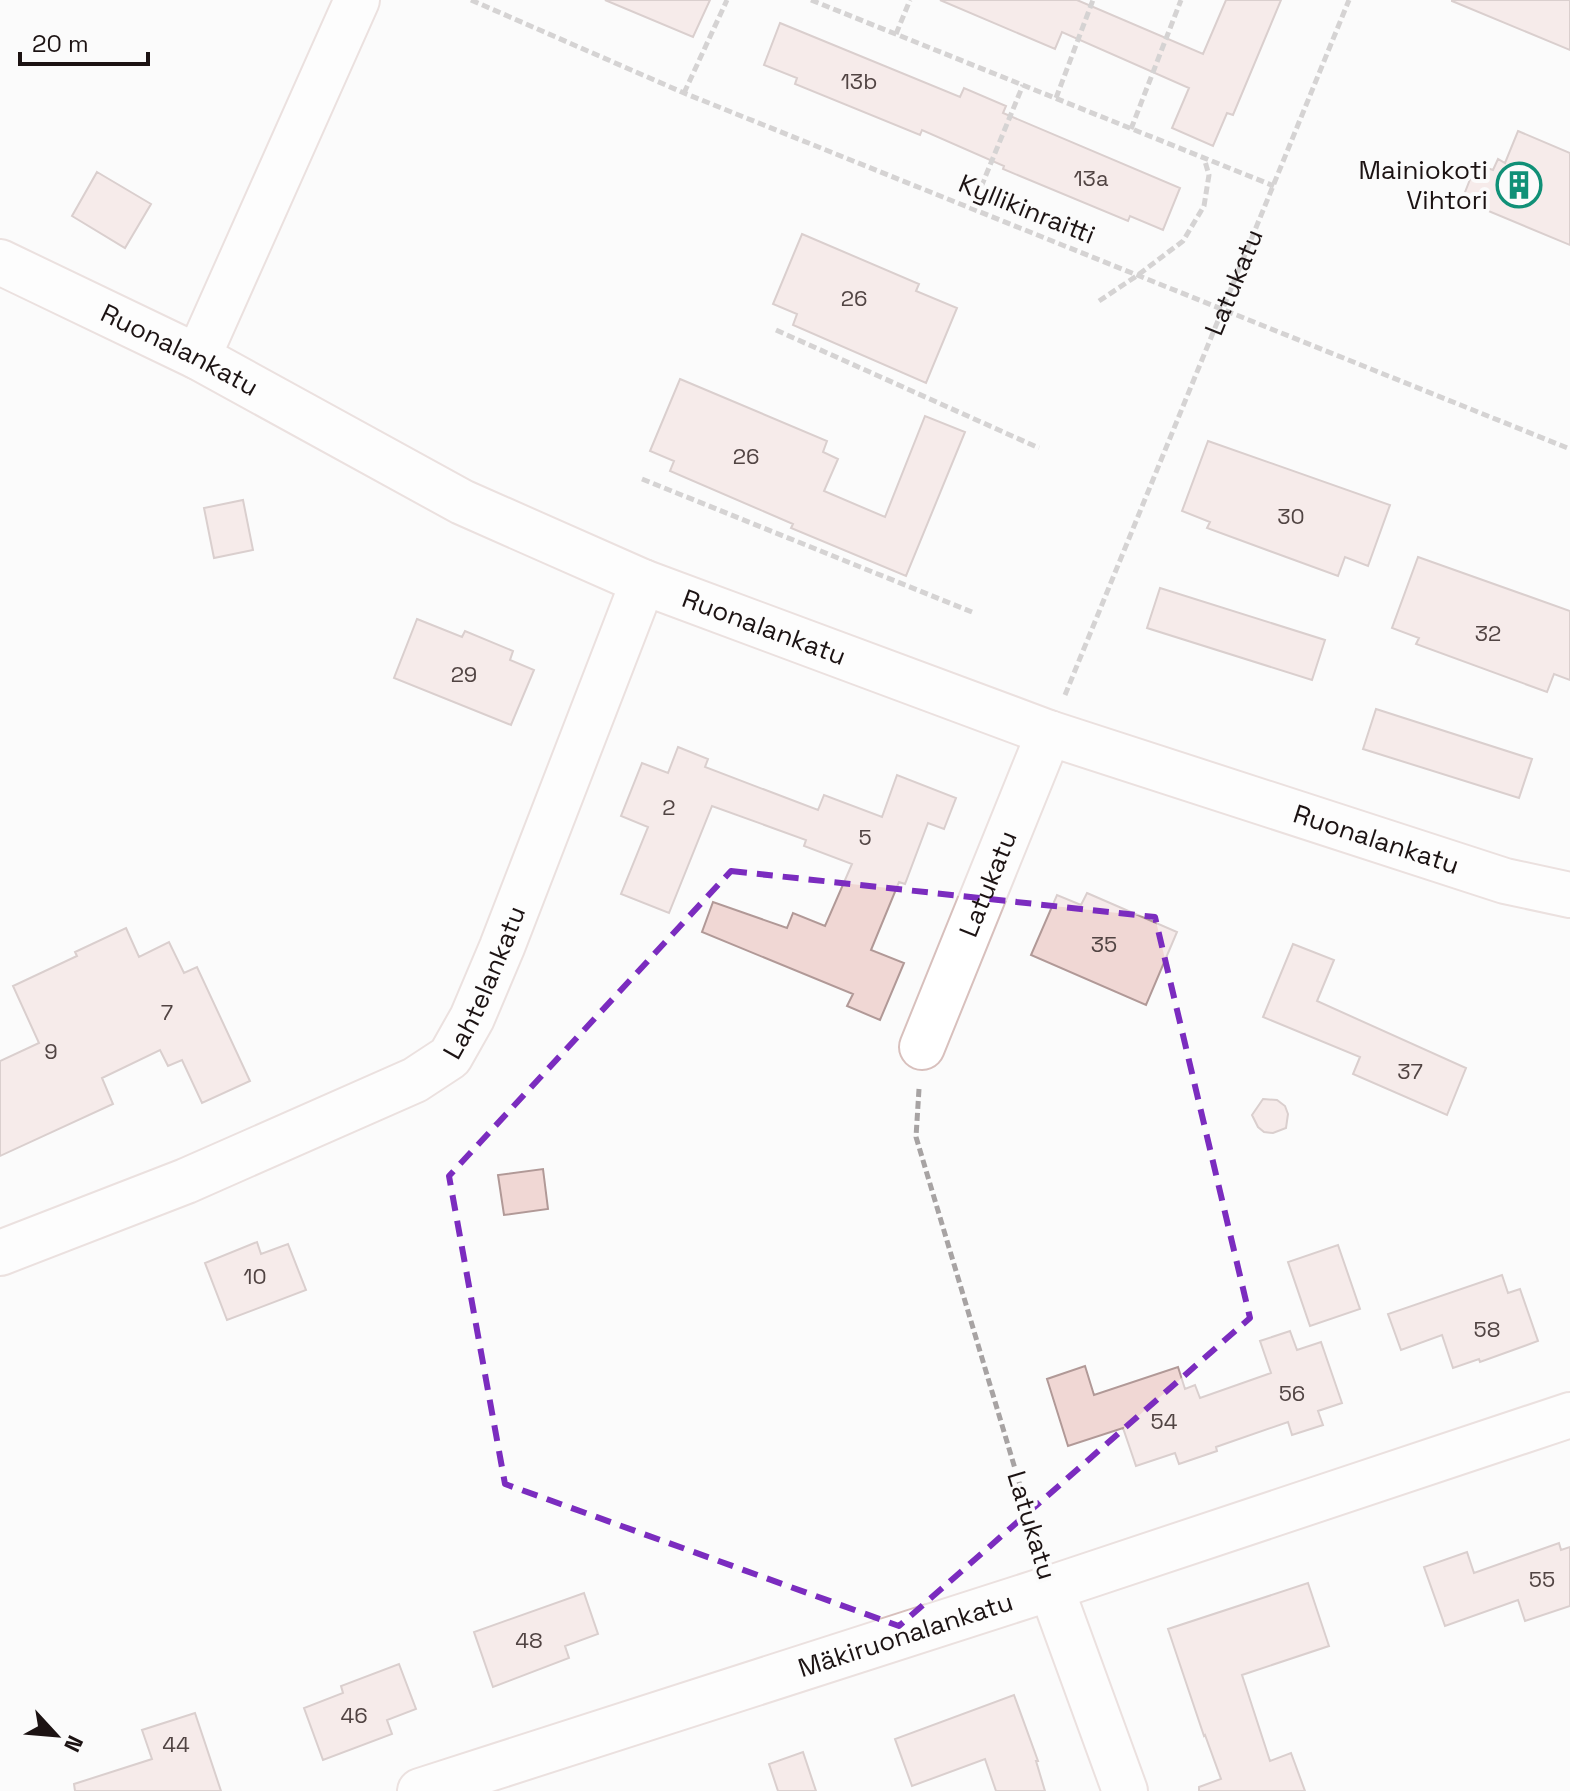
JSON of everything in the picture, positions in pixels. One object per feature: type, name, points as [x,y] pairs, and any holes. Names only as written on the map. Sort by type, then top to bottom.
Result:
[{"type":"street","points":[[198,357],[357,0]]},
{"type":"street","name":"Ruonalankatu","points":[[0,262],[198,357],[462,502],[643,582],[1049,733],[1505,881],[1570,895]]},
{"type":"street","name":"Lahtelankatu","points":[[0,1253],[186,1181],[415,1080],[450,1057],[472,1018],[502,947],[643,582]]},
{"type":"street","name":"Latukatu","points":[[922,1047],[1049,733]]},
{"type":"street","name":"Mäkiruonalankatu","points":[[420,1791],[478,1782],[1570,1415]]},
{"type":"street","name":"Latukatu","points":[[1051,1588],[1125,1791]]},
{"type":"path","name":"Kyllikinraitti","points":[[471,0],[684,93],[1570,449]]},
{"type":"path","points":[[684,93],[727,0]]},
{"type":"path","points":[[811,0],[1274,186]]},
{"type":"path","points":[[896,34],[910,0]]},
{"type":"path","points":[[1056,98],[1093,0]]},
{"type":"path","points":[[1131,129],[1181,0]]},
{"type":"path","name":"Latukatu","points":[[1049,733],[1349,0]]},
{"type":"path","points":[[972,209],[1023,85]]},
{"type":"path","points":[[1099,301],[1183,241],[1204,206],[1209,175],[1203,157]]},
{"type":"path","points":[[776,330],[1039,448]]},
{"type":"path","points":[[642,479],[972,612]]},
{"type":"path","name":"Latukatu","points":[[922,1047],[916,1137],[1051,1588]]},
{"type":"highlighted area","points":[[731,871],[1155,917],[1250,1318],[899,1626],[505,1484],[449,1176]]},
{"type":"building","points":[[605,0],[710,0],[693,37]]},
{"type":"building","points":[[940,0],[1077,0],[1203,54],[1226,0],[1281,0],[1233,115],[1227,113],[1213,146],[1172,128],[1189,88],[1062,32],[1055,49]]},
{"type":"building","points":[[1570,0],[1570,50],[1452,1]]},
{"type":"building","points":[[780,23],[960,97],[964,88],[1006,106],[1003,113],[1180,188],[1163,230],[1130,216],[1128,221],[1003,169],[1004,166],[922,130],[920,135],[795,84],[797,78],[764,65]]},
{"type":"building","name":"Mainiokoti Vihtori","points":[[1518,131],[1570,153],[1570,245],[1462,200],[1476,164],[1493,170],[1498,159],[1505,163]]},
{"type":"building","points":[[97,172],[151,204],[125,248],[72,216]]},
{"type":"building","points":[[802,234],[919,284],[916,291],[957,308],[926,383],[793,325],[797,314],[773,304]]},
{"type":"building","points":[[680,379],[827,441],[823,452],[838,459],[824,491],[885,517],[925,416],[965,432],[906,576],[791,528],[793,524],[670,471],[674,461],[650,451]]},
{"type":"building","points":[[1208,441],[1390,505],[1368,566],[1345,557],[1338,576],[1207,528],[1210,522],[1182,511]]},
{"type":"building","points":[[243,500],[253,550],[214,558],[204,508]]},
{"type":"building","points":[[1418,557],[1570,611],[1570,680],[1554,674],[1547,692],[1416,644],[1419,638],[1392,628]]},
{"type":"building","points":[[1160,588],[1325,640],[1312,680],[1147,628]]},
{"type":"building","points":[[417,619],[462,637],[465,631],[513,651],[510,660],[534,670],[511,725],[394,678]]},
{"type":"building","points":[[1376,709],[1532,759],[1519,798],[1363,749]]},
{"type":"building","points":[[678,747],[708,759],[705,767],[818,810],[824,795],[882,817],[897,775],[956,798],[944,829],[928,823],[905,884],[899,882],[871,950],[904,963],[880,1020],[847,1006],[853,994],[702,932],[713,902],[787,928],[793,913],[825,926],[852,864],[804,846],[806,840],[712,806],[669,913],[621,894],[648,827],[621,816],[642,763],[668,773]]},
{"type":"building","points":[[1087,893],[1177,932],[1146,1005],[1031,955],[1057,895],[1081,905]]},
{"type":"building","points":[[126,928],[139,957],[169,942],[184,973],[197,967],[250,1081],[202,1103],[182,1060],[168,1066],[160,1050],[102,1078],[113,1104],[0,1156],[0,1061],[39,1043],[13,986],[77,956],[75,952]]},
{"type":"building","points":[[1293,944],[1334,960],[1317,1001],[1466,1068],[1447,1115],[1353,1074],[1360,1057],[1263,1017]]},
{"type":"building","points":[[1263,1099],[1277,1100],[1285,1106],[1288,1114],[1286,1128],[1273,1133],[1264,1132],[1258,1127],[1252,1115]]},
{"type":"building","points":[[543,1169],[548,1209],[504,1215],[498,1175]]},
{"type":"building","points":[[257,1242],[261,1254],[288,1244],[306,1290],[227,1320],[205,1263]]},
{"type":"building","points":[[1338,1245],[1360,1309],[1310,1326],[1288,1262]]},
{"type":"building","points":[[1502,1275],[1508,1293],[1520,1289],[1538,1341],[1480,1362],[1479,1359],[1453,1368],[1442,1335],[1401,1350],[1388,1314]]},
{"type":"building","points":[[1290,1331],[1297,1350],[1321,1342],[1342,1403],[1318,1411],[1323,1425],[1292,1435],[1288,1422],[1216,1447],[1217,1451],[1179,1464],[1175,1453],[1136,1466],[1123,1428],[1068,1446],[1047,1379],[1085,1366],[1094,1395],[1178,1367],[1185,1389],[1195,1385],[1200,1398],[1271,1373],[1260,1341]]},
{"type":"building","points":[[1559,1543],[1561,1550],[1570,1547],[1570,1606],[1525,1621],[1518,1600],[1445,1626],[1424,1567],[1467,1552],[1474,1573]]},
{"type":"building","points":[[1308,1583],[1329,1646],[1242,1675],[1270,1761],[1291,1753],[1305,1791],[1199,1791],[1199,1787],[1221,1779],[1168,1629]]},
{"type":"building","points":[[584,1593],[598,1634],[565,1646],[569,1658],[493,1687],[474,1632]]},
{"type":"building","points":[[399,1664],[416,1709],[387,1720],[392,1734],[323,1760],[304,1708],[343,1693],[341,1686]]},
{"type":"building","points":[[1014,1695],[1038,1761],[1045,1791],[996,1791],[985,1759],[912,1786],[895,1739]]},
{"type":"building","points":[[195,1713],[221,1791],[75,1791],[74,1784],[152,1759],[142,1730]]},
{"type":"building","points":[[803,1752],[816,1791],[778,1791],[769,1764]]},
{"type":"place","name":"Mainiokoti Vihtori","points":[[1519,185]]}]
